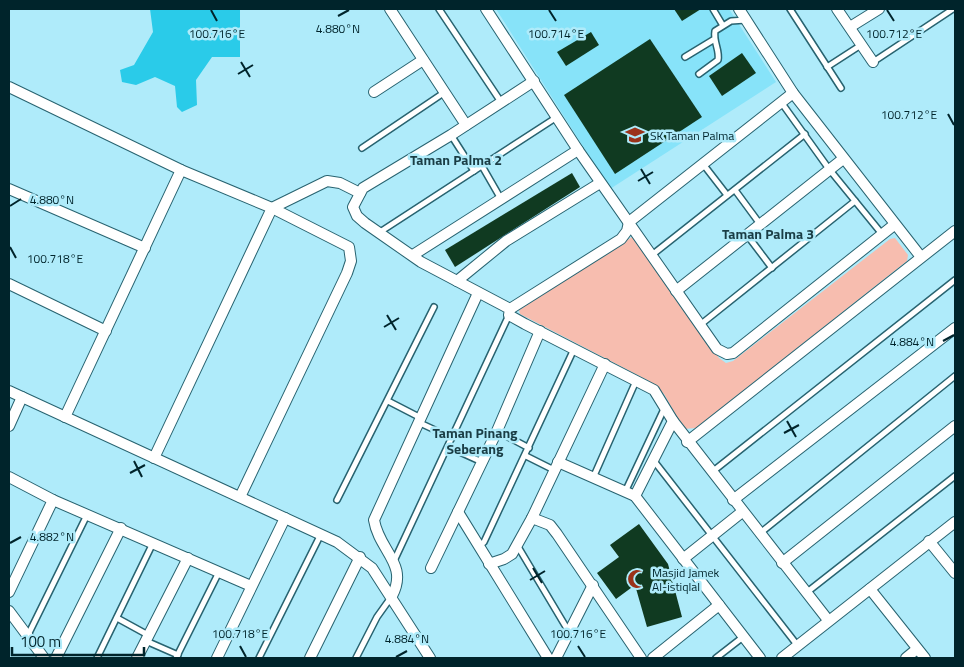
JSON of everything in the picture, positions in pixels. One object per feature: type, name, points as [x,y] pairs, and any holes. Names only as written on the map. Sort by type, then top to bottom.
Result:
[{"type":"street","points":[[390,9],[466,125]]},
{"type":"street","points":[[486,9],[600,183],[721,353],[733,353],[894,225]]},
{"type":"street","points":[[739,9],[793,93],[894,225],[921,257]]},
{"type":"street","points":[[837,9],[872,62]]},
{"type":"street","points":[[850,27],[879,9]]},
{"type":"street","points":[[374,92],[423,60]]},
{"type":"street","points":[[534,81],[451,135],[363,188],[353,207],[356,216],[413,255],[540,331],[654,390],[687,442],[828,620]]},
{"type":"street","points":[[9,88],[181,170],[272,208],[346,244],[352,253],[351,261],[240,497]]},
{"type":"street","points":[[510,312],[621,240],[627,231],[629,222],[793,93]]},
{"type":"street","points":[[413,255],[578,150]]},
{"type":"street","points":[[676,290],[843,159]]},
{"type":"street","points":[[65,417],[181,170]]},
{"type":"street","points":[[154,458],[272,208],[328,181],[340,183],[360,193]]},
{"type":"street","points":[[457,281],[506,241],[600,183]]},
{"type":"street","points":[[9,188],[145,248]]},
{"type":"street","points":[[687,442],[955,231]]},
{"type":"street","points":[[9,284],[106,331]]},
{"type":"street","points":[[392,596],[398,585],[398,573],[394,561],[379,538],[374,520],[478,293]]},
{"type":"street","points":[[733,500],[955,328]]},
{"type":"street","points":[[431,568],[497,431],[540,331]]},
{"type":"street","points":[[489,564],[508,557],[517,545],[532,518],[605,364]]},
{"type":"street","points":[[9,391],[337,542],[360,557],[372,568],[392,596],[430,658]]},
{"type":"street","points":[[9,426],[22,397]]},
{"type":"street","points":[[630,494],[654,461],[673,421]]},
{"type":"street","points":[[782,562],[955,426]]},
{"type":"street","points":[[556,466],[592,478],[630,494],[760,658]]},
{"type":"street","points":[[9,477],[53,500],[251,586]]},
{"type":"street","points":[[9,592],[53,500]]},
{"type":"street","points":[[458,512],[548,658]]},
{"type":"street","points":[[683,559],[742,512]]},
{"type":"street","points":[[217,658],[285,518]]},
{"type":"street","points":[[532,518],[550,525],[593,585],[641,658]]},
{"type":"street","points":[[782,658],[955,522]]},
{"type":"street","points":[[56,658],[121,528]]},
{"type":"street","points":[[930,542],[955,573]]},
{"type":"street","points":[[310,658],[360,557]]},
{"type":"street","points":[[137,658],[188,558]]},
{"type":"street","points":[[556,658],[593,585]]},
{"type":"street","points":[[870,589],[925,658]]},
{"type":"street","points":[[653,658],[719,605]]},
{"type":"street","points":[[9,611],[44,658]]},
{"type":"street","points":[[906,658],[917,649]]},
{"type":"lane","points":[[439,9],[501,103]]},
{"type":"lane","points":[[712,9],[722,24]]},
{"type":"lane","points":[[790,9],[841,88]]},
{"type":"lane","points":[[872,62],[953,9]]},
{"type":"lane","points":[[699,74],[718,60],[719,54],[713,40],[715,30],[722,24],[746,20]]},
{"type":"lane","points":[[685,56],[713,40]]},
{"type":"lane","points":[[827,68],[861,45]]},
{"type":"lane","points":[[362,148],[445,92]]},
{"type":"lane","points":[[781,102],[829,169],[882,235]]},
{"type":"lane","points":[[380,232],[557,117]]},
{"type":"lane","points":[[652,255],[804,134]]},
{"type":"lane","points":[[451,135],[474,171]]},
{"type":"lane","points":[[703,164],[727,196]]},
{"type":"lane","points":[[482,166],[502,200]]},
{"type":"lane","points":[[735,190],[761,224]]},
{"type":"lane","points":[[700,326],[855,201]]},
{"type":"lane","points":[[747,235],[772,268]]},
{"type":"lane","points":[[712,473],[955,280]]},
{"type":"lane","points":[[337,500],[434,307]]},
{"type":"lane","points":[[394,561],[449,447],[510,312]]},
{"type":"lane","points":[[478,547],[484,542],[526,456],[574,348]]},
{"type":"lane","points":[[760,534],[955,376]]},
{"type":"lane","points":[[592,478],[637,381]]},
{"type":"lane","points":[[388,401],[452,438]]},
{"type":"lane","points":[[630,494],[665,406]]},
{"type":"lane","points":[[497,431],[529,448]]},
{"type":"lane","points":[[449,447],[482,462]]},
{"type":"lane","points":[[526,456],[556,466]]},
{"type":"lane","points":[[654,461],[798,646]]},
{"type":"lane","points":[[805,593],[955,476]]},
{"type":"lane","points":[[27,636],[87,514]]},
{"type":"lane","points":[[259,658],[321,534]]},
{"type":"lane","points":[[97,658],[153,543]]},
{"type":"lane","points":[[517,545],[569,632]]},
{"type":"lane","points":[[117,618],[177,657],[219,572]]},
{"type":"lane","points":[[356,658],[377,617],[392,596]]},
{"type":"lane","points":[[716,658],[744,637]]},
{"type":"shaded area","points":[[150,9],[240,9],[240,57],[212,57],[196,80],[197,105],[182,112],[177,107],[175,86],[155,77],[136,85],[122,82],[120,70],[134,65],[153,32]]},
{"type":"shaded area","name":"SK Taman Palma","points":[[496,9],[729,9],[776,82],[610,189]]},
{"type":"shaded area","points":[[632,237],[719,358],[726,363],[733,361],[890,239],[895,238],[908,255],[907,261],[696,428],[684,429],[664,394],[649,381],[520,314],[519,310]]},
{"type":"building","points":[[674,9],[701,9],[682,21]]},
{"type":"building","points":[[591,32],[599,45],[566,66],[557,52]]},
{"type":"building","points":[[650,39],[702,117],[615,174],[564,95]]},
{"type":"building","points":[[742,53],[756,73],[722,96],[709,76]]},
{"type":"building","points":[[572,173],[580,187],[455,267],[445,250]]},
{"type":"building","name":"Masjid Jamek Al-istiqlal","points":[[639,524],[668,564],[682,617],[647,627],[635,585],[616,599],[597,573],[619,557],[610,545]]},
{"type":"place","name":"SK Taman Palma","points":[[635,135]]},
{"type":"place","name":"Masjid Jamek Al-istiqlal","points":[[637,579]]},
{"type":"district","name":"Taman Palma 2","points":[[456,159]]},
{"type":"district","name":"Taman Palma 3","points":[[768,233]]},
{"type":"district","name":"Taman Pinang Seberang","points":[[475,440]]}]
